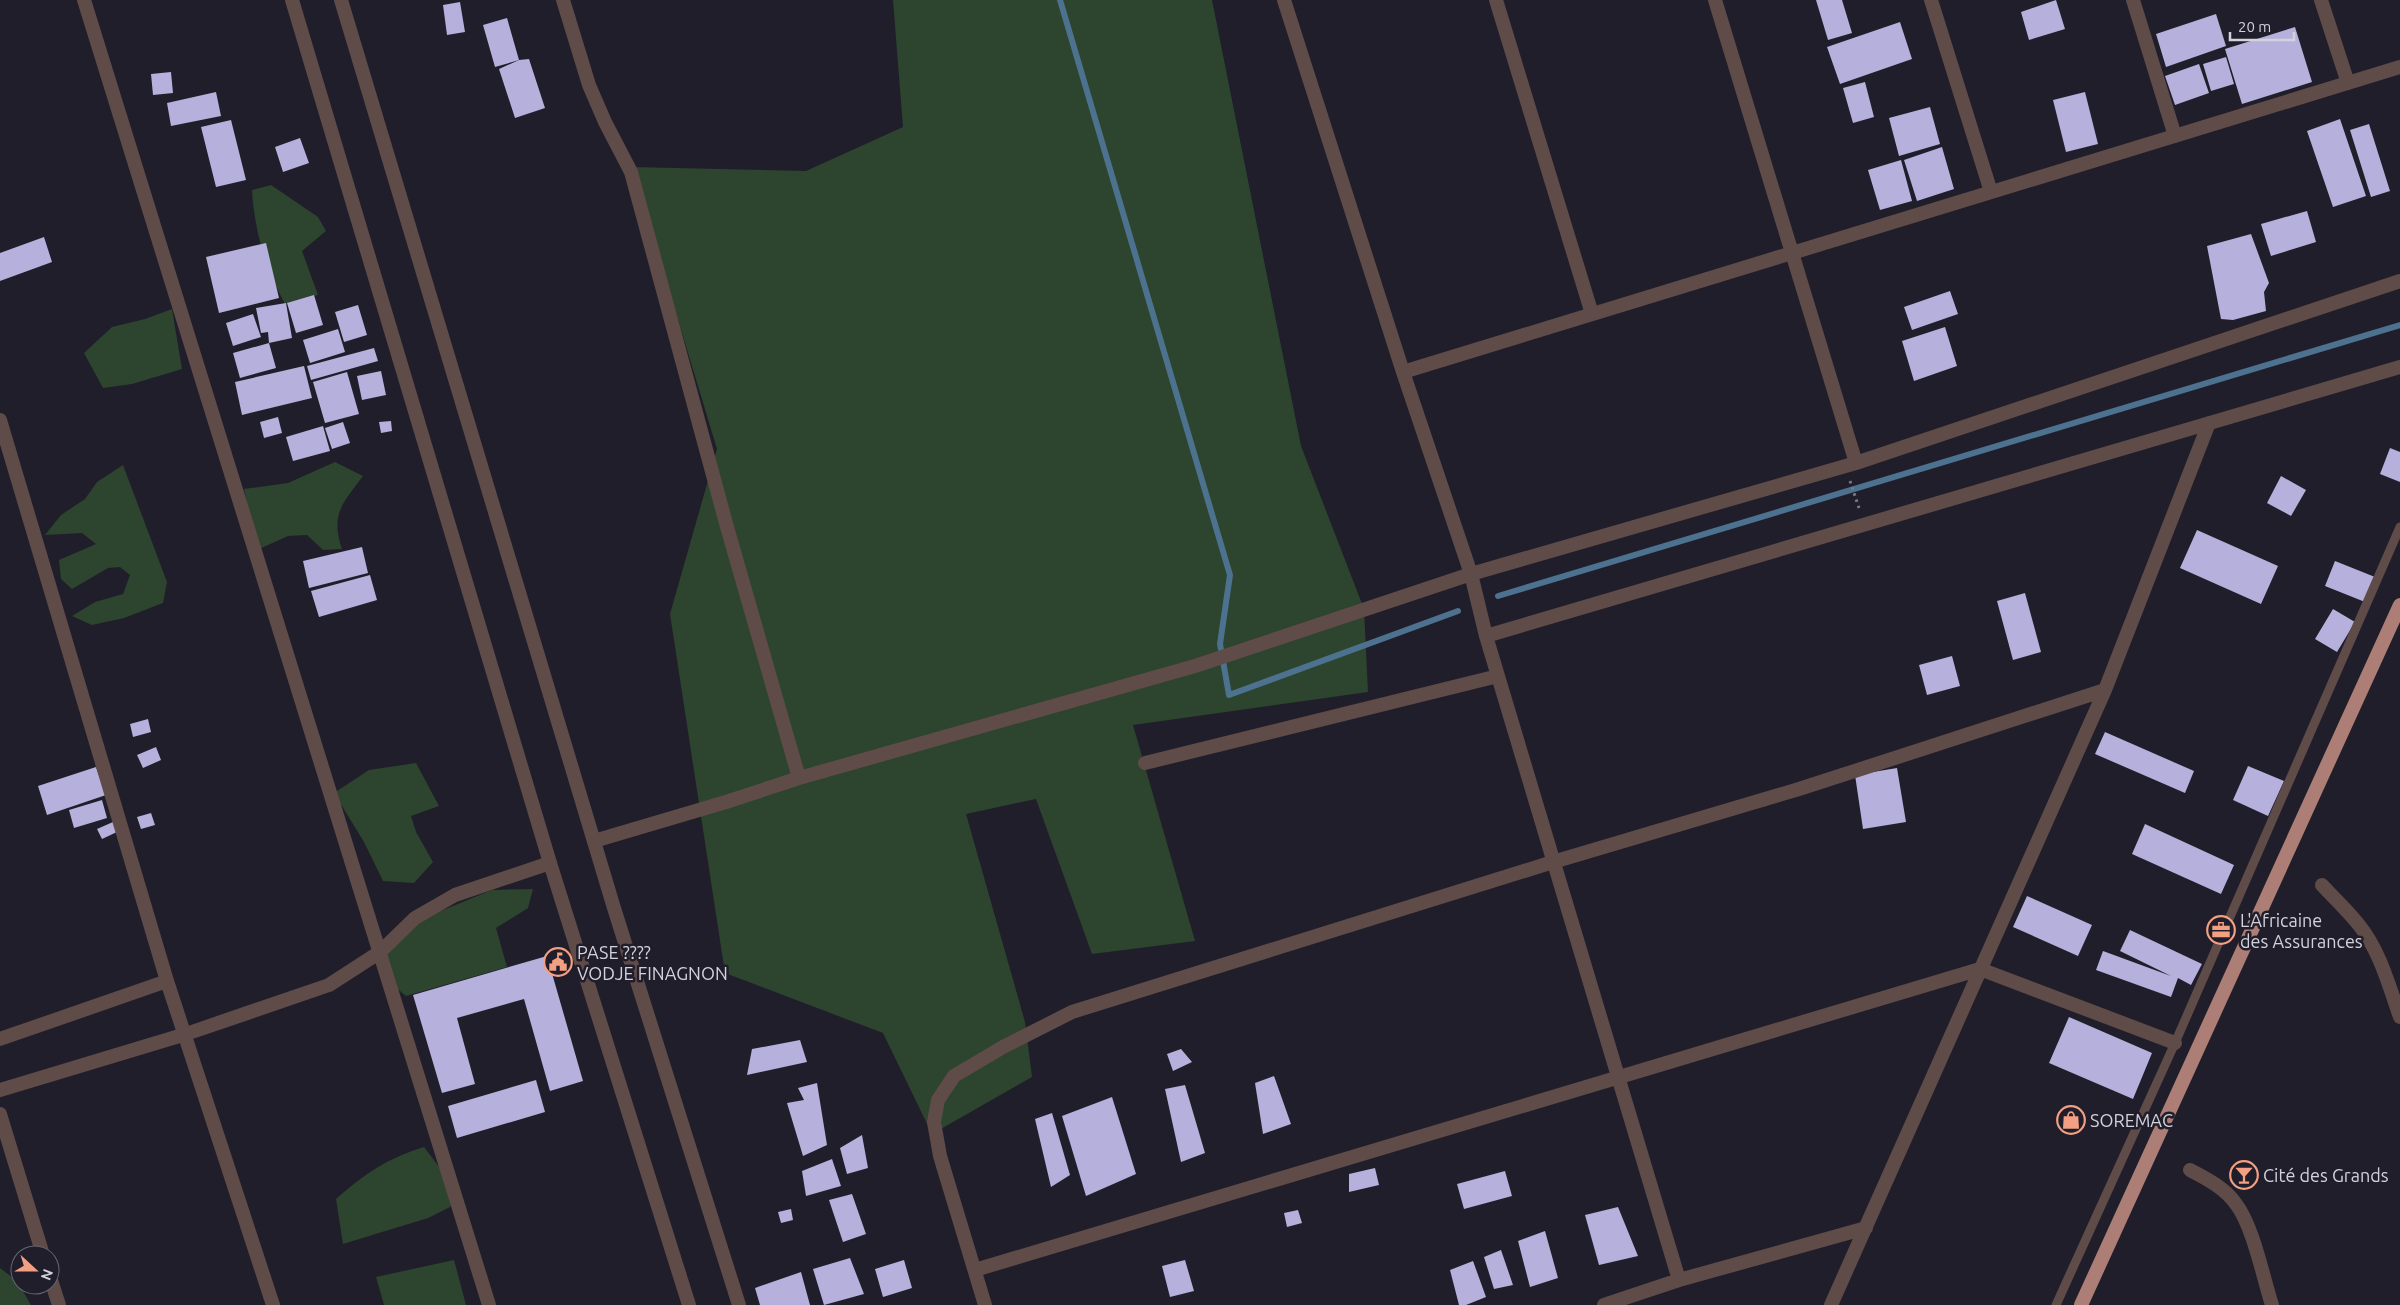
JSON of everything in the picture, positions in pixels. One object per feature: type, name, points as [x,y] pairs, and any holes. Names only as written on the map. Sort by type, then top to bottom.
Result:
[{"type":"highway","points":[[2080,1305],[2400,605]]},
{"type":"street","points":[[84,0],[489,1305]]},
{"type":"street","points":[[292,0],[550,863],[689,1305]]},
{"type":"street","points":[[341,0],[594,840],[739,1305]]},
{"type":"street","points":[[563,0],[589,85],[605,122],[631,172],[727,527],[799,778]]},
{"type":"street","points":[[1284,0],[1403,372],[1471,574],[1486,636],[1680,1280]]},
{"type":"street","points":[[1496,0],[1592,314]]},
{"type":"street","points":[[1715,0],[1856,463]]},
{"type":"street","points":[[1931,0],[1991,192]]},
{"type":"street","points":[[2133,0],[2175,136]]},
{"type":"street","points":[[2321,0],[2348,83]]},
{"type":"street","points":[[1403,372],[2400,67]]},
{"type":"street","points":[[594,840],[726,802],[799,778],[1195,666],[1245,651],[1471,574],[1856,463],[2400,281]]},
{"type":"street","points":[[1486,636],[2400,367]]},
{"type":"street","points":[[0,420],[167,981],[186,1034],[273,1305]]},
{"type":"street","points":[[1831,1305],[2106,690],[2210,423]]},
{"type":"street","points":[[1145,763],[1498,676]]},
{"type":"street","points":[[985,1305],[940,1156],[934,1122],[938,1100],[954,1076],[1003,1047],[1072,1012],[1553,862],[1799,789],[2106,690]]},
{"type":"street","points":[[0,1090],[186,1034],[329,984],[380,952],[415,918],[456,894],[550,863]]},
{"type":"street","points":[[2322,885],[2360,925],[2372,945],[2382,964],[2400,1017]]},
{"type":"street","points":[[975,1270],[1617,1076],[1980,969],[2175,1042]]},
{"type":"street","points":[[0,1039],[167,981]]},
{"type":"street","points":[[0,1114],[40,1245]]},
{"type":"street","points":[[2190,1170],[2214,1183],[2236,1203],[2245,1219],[2272,1305]]},
{"type":"street","points":[[1604,1305],[1680,1280],[1866,1228]]},
{"type":"lane","points":[[2056,1305],[2175,1042],[2400,527]]},
{"type":"path","points":[[1850,480],[1858,504]]},
{"type":"green space","points":[[893,0],[1212,0],[1301,446],[1364,609],[1368,692],[1133,725],[1195,941],[1092,954],[1036,799],[966,814],[1025,1022],[1032,1077],[932,1134],[883,1033],[725,973],[670,614],[717,449],[632,167],[806,171],[903,127]]},
{"type":"green space","points":[[271,185],[318,217],[326,231],[302,251],[318,295],[285,304],[272,277],[262,249],[253,205],[252,190]]},
{"type":"green space","points":[[172,309],[182,369],[132,384],[103,388],[84,353],[112,327],[145,319]]},
{"type":"green space","points":[[335,462],[363,476],[340,509],[337,527],[342,549],[323,550],[307,535],[288,536],[257,550],[244,489],[288,483]]},
{"type":"green space","points":[[123,465],[167,582],[163,603],[124,618],[92,625],[72,616],[95,602],[123,594],[130,575],[120,567],[108,568],[72,589],[61,579],[59,560],[96,544],[82,533],[45,535],[61,515],[85,499],[97,482]]},
{"type":"green space","points":[[416,763],[439,806],[411,816],[416,832],[433,862],[414,883],[383,881],[364,842],[334,793],[369,770]]},
{"type":"green space","points":[[533,889],[528,908],[496,928],[507,967],[406,996],[384,978],[388,946],[409,924],[492,890]]},
{"type":"green space","points":[[424,1147],[456,1189],[450,1207],[428,1218],[343,1244],[336,1199],[387,1162]]},
{"type":"green space","points":[[454,1260],[466,1305],[384,1305],[376,1277]]},
{"type":"green space","points":[[0,1268],[10,1276],[10,1295],[25,1295],[31,1305],[0,1305]]},
{"type":"building","points":[[1816,0],[1842,0],[1852,33],[1828,40]]},
{"type":"building","points":[[2056,0],[2065,29],[2029,40],[2021,12]]},
{"type":"building","points":[[460,2],[465,32],[447,35],[443,5]]},
{"type":"building","points":[[2216,14],[2226,46],[2166,67],[2156,34]]},
{"type":"building","points":[[507,18],[519,60],[495,67],[483,25]]},
{"type":"building","points":[[1900,22],[1912,59],[1840,84],[1827,47]]},
{"type":"building","points":[[2295,27],[2312,82],[2242,104],[2225,49]]},
{"type":"building","points":[[2226,57],[2234,84],[2211,91],[2203,64]]},
{"type":"building","points":[[529,59],[545,108],[515,118],[499,69],[519,60]]},
{"type":"building","points":[[2199,64],[2209,93],[2175,105],[2165,76]]},
{"type":"building","points":[[171,72],[173,93],[153,95],[151,74]]},
{"type":"building","points":[[1865,82],[1874,117],[1853,123],[1843,88]]},
{"type":"building","points":[[216,92],[221,116],[171,126],[167,103]]},
{"type":"building","points":[[2085,92],[2098,144],[2066,152],[2053,100]]},
{"type":"building","points":[[1930,107],[1940,144],[1899,156],[1889,118]]},
{"type":"building","points":[[2340,119],[2366,196],[2333,207],[2307,131]]},
{"type":"building","points":[[231,120],[246,180],[216,187],[201,127]]},
{"type":"building","points":[[2369,124],[2390,191],[2371,197],[2350,130]]},
{"type":"building","points":[[300,138],[309,163],[283,172],[275,147]]},
{"type":"building","points":[[1942,147],[1954,189],[1917,201],[1904,160]]},
{"type":"building","points":[[1901,160],[1912,201],[1880,210],[1868,170]]},
{"type":"building","points":[[2307,211],[2316,242],[2271,256],[2261,224]]},
{"type":"building","points":[[2251,234],[2269,283],[2264,292],[2266,311],[2233,320],[2221,319],[2207,246]]},
{"type":"building","points":[[44,237],[52,262],[0,281],[0,253]]},
{"type":"building","points":[[266,243],[279,298],[219,313],[206,257]]},
{"type":"building","points":[[1950,291],[1958,314],[1912,330],[1904,307]]},
{"type":"building","points":[[314,295],[323,325],[296,333],[287,303]]},
{"type":"building","points":[[286,303],[292,338],[269,343],[268,332],[261,333],[256,308]]},
{"type":"building","points":[[358,305],[367,335],[344,342],[335,312]]},
{"type":"building","points":[[253,314],[261,337],[233,346],[226,323]]},
{"type":"building","points":[[1945,327],[1957,366],[1914,381],[1902,341]]},
{"type":"building","points":[[338,329],[345,352],[310,363],[303,340]]},
{"type":"building","points":[[269,343],[276,368],[240,378],[233,353]]},
{"type":"building","points":[[374,348],[378,361],[311,380],[307,366]]},
{"type":"building","points":[[304,366],[312,398],[242,415],[235,382]]},
{"type":"building","points":[[381,371],[386,395],[362,400],[357,376]]},
{"type":"building","points":[[347,372],[359,414],[325,423],[313,382]]},
{"type":"building","points":[[278,417],[282,433],[264,438],[260,422]]},
{"type":"building","points":[[391,421],[392,431],[381,433],[379,422]]},
{"type":"building","points":[[343,422],[350,443],[332,449],[325,428]]},
{"type":"building","points":[[323,426],[330,451],[293,461],[286,437]]},
{"type":"building","points":[[2390,448],[2400,452],[2400,482],[2380,474]]},
{"type":"building","points":[[2281,476],[2306,490],[2291,516],[2267,503]]},
{"type":"building","points":[[2197,530],[2278,566],[2261,604],[2180,568]]},
{"type":"building","points":[[362,547],[368,573],[309,588],[303,561]]},
{"type":"building","points":[[2335,561],[2375,577],[2365,602],[2325,586]]},
{"type":"building","points":[[370,575],[377,600],[319,617],[311,591]]},
{"type":"building","points":[[2025,593],[2041,652],[2013,660],[1997,601]]},
{"type":"building","points":[[2333,609],[2355,622],[2337,652],[2315,639]]},
{"type":"building","points":[[1952,656],[1960,686],[1927,695],[1919,665]]},
{"type":"building","points":[[148,719],[151,732],[133,737],[130,724]]},
{"type":"building","points":[[2105,732],[2194,771],[2185,793],[2095,754]]},
{"type":"building","points":[[156,747],[161,760],[143,768],[137,755]]},
{"type":"building","points":[[2248,766],[2284,781],[2268,816],[2233,800]]},
{"type":"building","points":[[96,767],[106,795],[47,815],[38,786]]},
{"type":"building","points":[[1897,768],[1906,822],[1863,829],[1855,775]]},
{"type":"building","points":[[102,800],[107,818],[74,828],[69,810]]},
{"type":"building","points":[[151,813],[155,825],[141,829],[137,817]]},
{"type":"building","points":[[113,822],[117,832],[102,839],[97,829]]},
{"type":"building","points":[[2145,824],[2234,865],[2221,894],[2132,854]]},
{"type":"building","points":[[2027,896],[2092,925],[2078,956],[2013,927]]},
{"type":"building","points":[[2130,930],[2202,964],[2191,985],[2178,978],[2171,997],[2096,970],[2103,951],[2171,976],[2120,951]]},
{"type":"building","points":[[547,956],[583,1081],[550,1091],[524,999],[457,1018],[475,1084],[442,1093],[413,995]]},
{"type":"building","points":[[2069,1017],[2152,1053],[2133,1099],[2049,1063]]},
{"type":"building","points":[[800,1040],[807,1062],[747,1075],[752,1049]]},
{"type":"building","points":[[1181,1049],[1192,1062],[1173,1071],[1167,1054]]},
{"type":"building","points":[[1274,1076],[1291,1124],[1263,1134],[1255,1083]]},
{"type":"building","points":[[536,1080],[545,1112],[457,1138],[448,1106]]},
{"type":"building","points":[[817,1083],[827,1145],[803,1156],[787,1103],[804,1100],[798,1088]]},
{"type":"building","points":[[1185,1085],[1205,1153],[1181,1162],[1165,1089]]},
{"type":"building","points":[[1112,1097],[1136,1174],[1086,1196],[1062,1116]]},
{"type":"building","points":[[1052,1113],[1070,1175],[1051,1187],[1035,1119]]},
{"type":"building","points":[[862,1135],[868,1168],[847,1174],[840,1148]]},
{"type":"building","points":[[832,1159],[841,1186],[806,1196],[802,1171]]},
{"type":"building","points":[[1375,1168],[1379,1185],[1349,1192],[1349,1174]]},
{"type":"building","points":[[1505,1171],[1512,1196],[1464,1209],[1457,1184]]},
{"type":"building","points":[[852,1194],[866,1234],[843,1242],[829,1200]]},
{"type":"building","points":[[1618,1207],[1638,1256],[1599,1265],[1585,1215]]},
{"type":"building","points":[[791,1209],[793,1220],[781,1223],[778,1212]]},
{"type":"building","points":[[1298,1210],[1302,1223],[1287,1227],[1284,1213]]},
{"type":"building","points":[[1545,1231],[1558,1278],[1530,1287],[1518,1241]]},
{"type":"building","points":[[1501,1250],[1513,1285],[1494,1289],[1484,1257]]},
{"type":"building","points":[[850,1258],[864,1294],[824,1305],[813,1269]]},
{"type":"building","points":[[904,1260],[912,1288],[883,1297],[875,1269]]},
{"type":"building","points":[[1185,1260],[1194,1291],[1170,1297],[1162,1266]]},
{"type":"building","points":[[1473,1261],[1486,1297],[1466,1305],[1459,1305],[1450,1270]]},
{"type":"building","points":[[801,1272],[810,1305],[760,1305],[755,1288]]},
{"type":"waterway","points":[[1060,0],[1230,575],[1220,644],[1229,695],[1458,611]]},
{"type":"waterway","points":[[1498,596],[2400,325]]},
{"type":"place","name":"L'Africaine des Assurances","points":[[2221,930]]},
{"type":"place","name":"PASE ???? VODJE FINAGNON","points":[[558,962]]},
{"type":"place","name":"SOREMAC","points":[[2071,1120]]},
{"type":"place","name":"Cité des Grands","points":[[2244,1175]]}]
